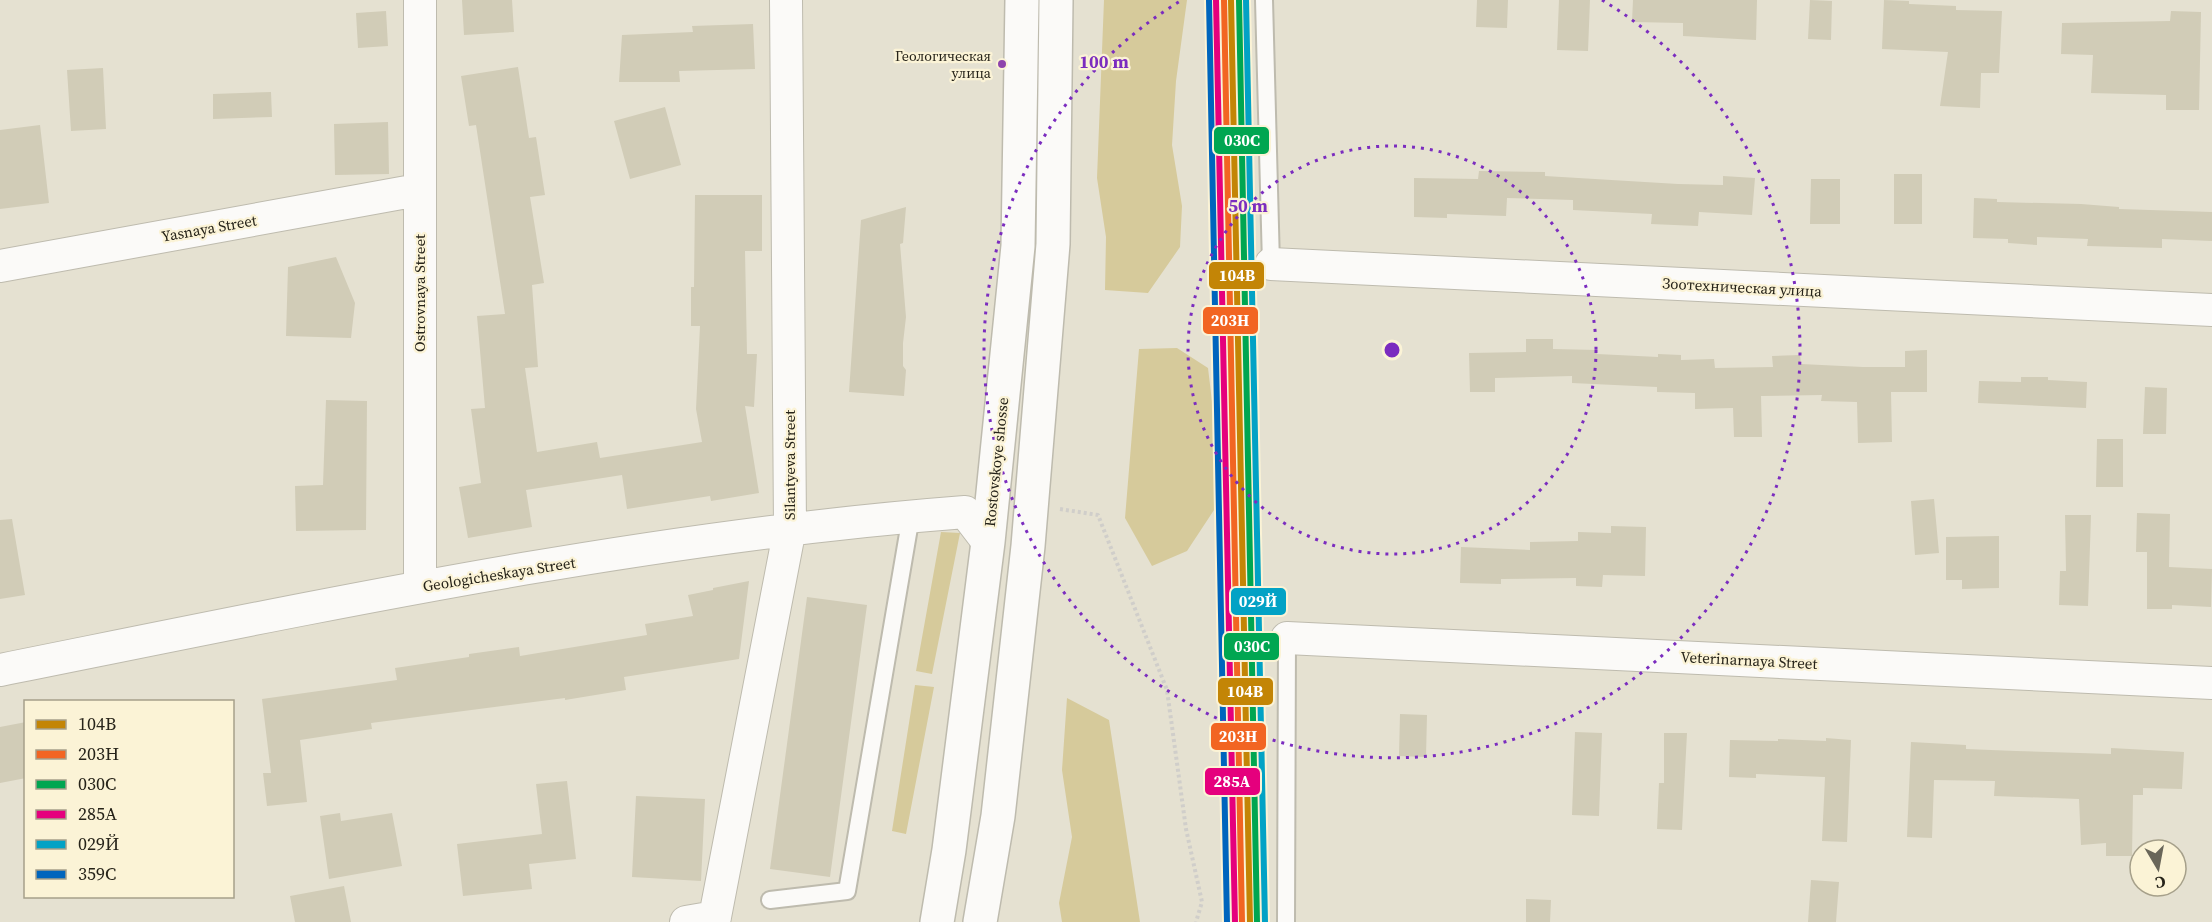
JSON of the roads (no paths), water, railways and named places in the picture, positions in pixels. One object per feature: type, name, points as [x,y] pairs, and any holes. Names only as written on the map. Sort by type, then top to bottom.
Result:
[{"type":"highway","name":"Rostovskoye shosse","points":[[937,922],[949,850],[987,542],[1018,246],[1022,0]]},
{"type":"highway","points":[[980,922],[998,816],[1028,546],[1052,267],[1056,0]]},
{"type":"street","name":"Ostrovnaya Street","points":[[420,0],[418,190],[420,586]]},
{"type":"street","name":"Silantyeva Street","points":[[705,921],[790,528],[786,0]]},
{"type":"street","name":"Yasnaya Street","points":[[0,266],[418,190]]},
{"type":"street","name":"Зоотехническая улица","points":[[1271,264],[2212,310]]},
{"type":"street","name":"Geologicheskaya Street","points":[[0,670],[420,586],[790,528],[965,512],[987,542]]},
{"type":"street","name":"Veterinarnaya Street","points":[[1287,638],[2212,683]]},
{"type":"lane","points":[[1264,0],[1271,264]]},
{"type":"lane","points":[[770,900],[847,891],[911,516]]},
{"type":"lane","points":[[1287,638],[1287,922]]},
{"type":"place","name":"Геологическая улица","points":[[1002,64]]}]
